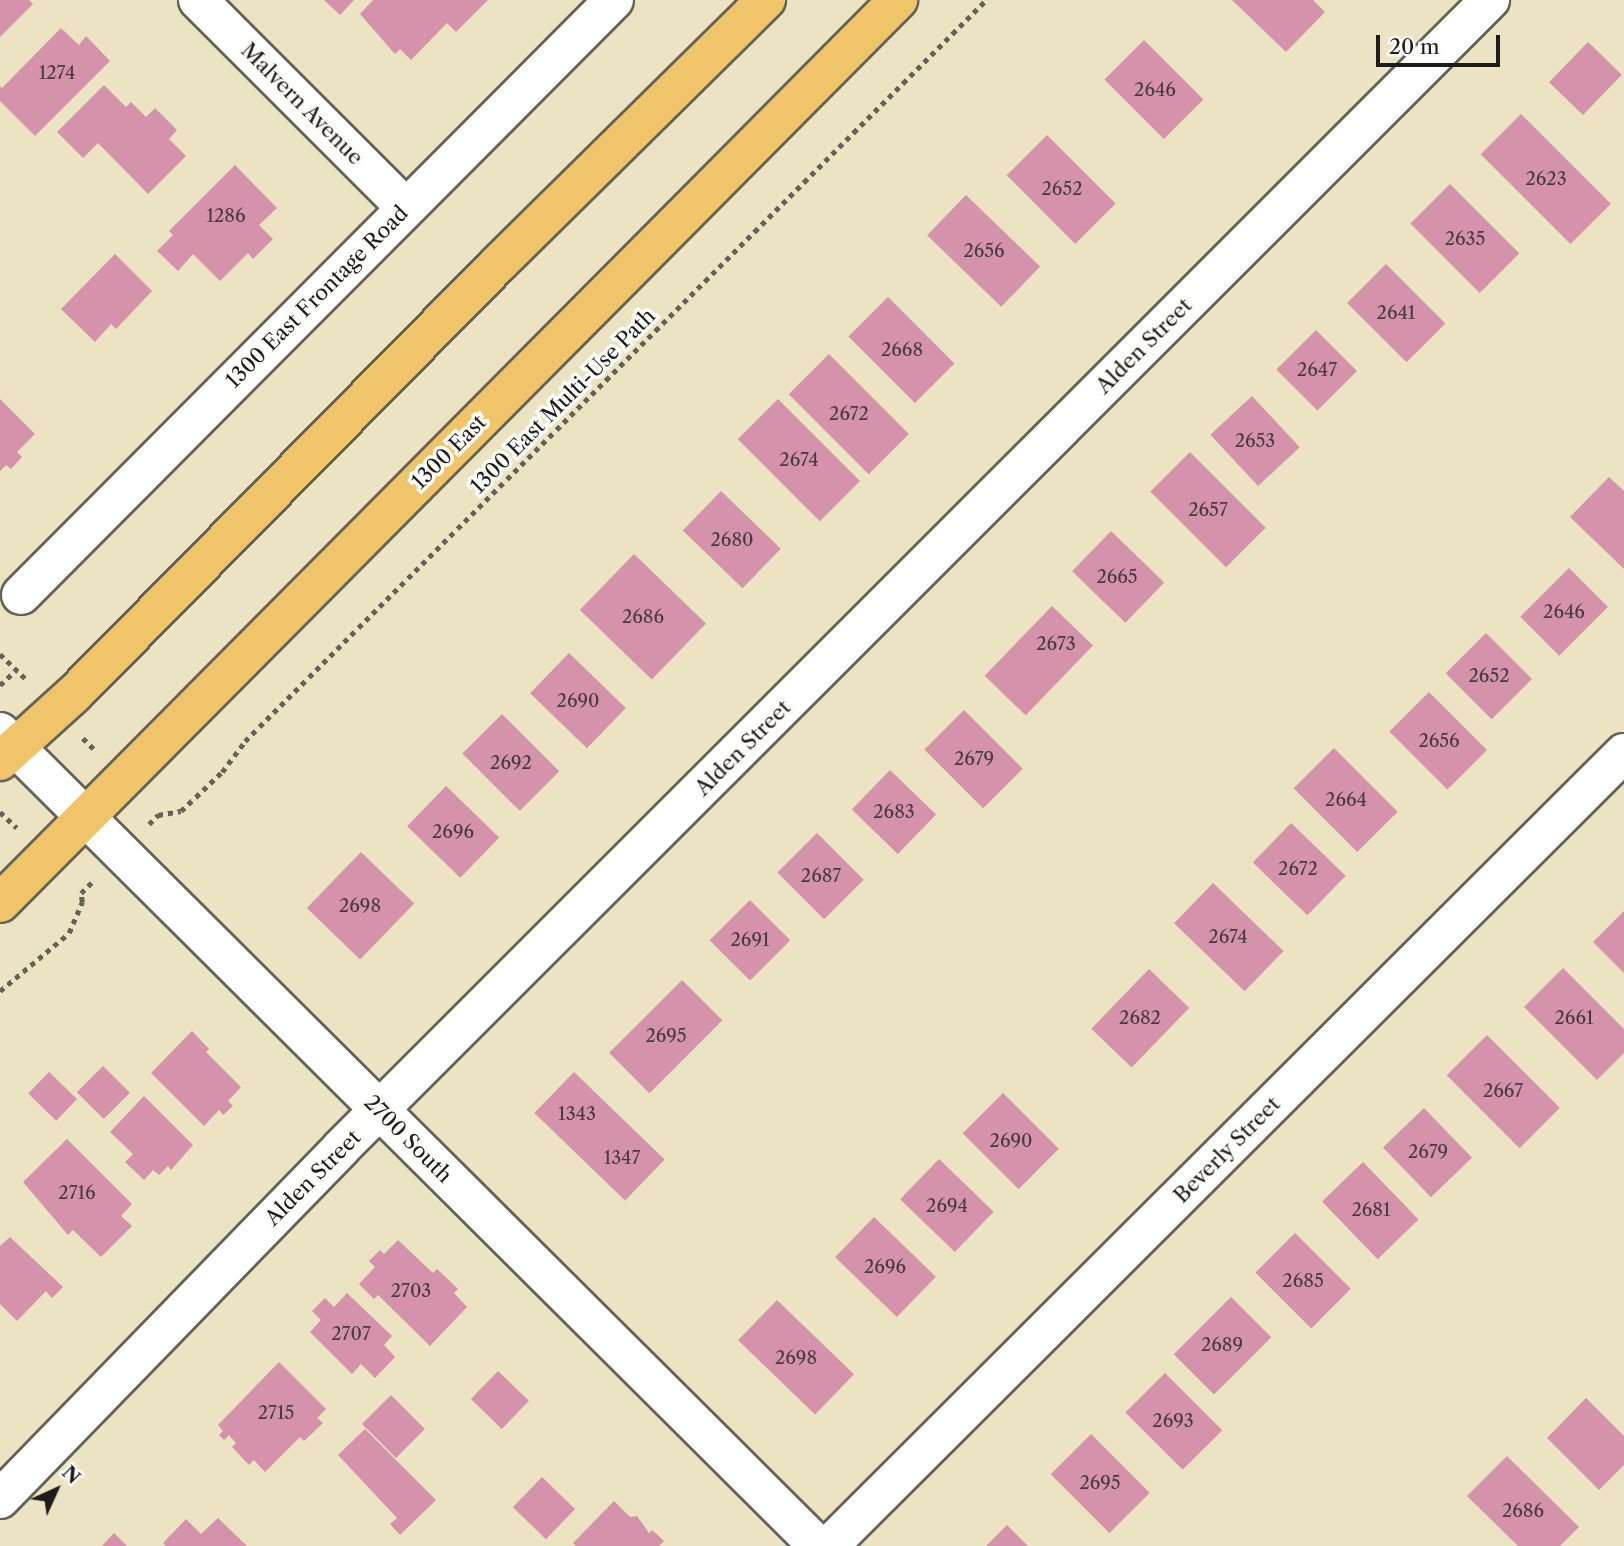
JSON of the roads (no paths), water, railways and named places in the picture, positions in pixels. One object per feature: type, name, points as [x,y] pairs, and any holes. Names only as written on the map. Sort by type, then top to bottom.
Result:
[{"type":"main road","points":[[5,747],[56,709],[506,256],[766,0]]},
{"type":"main road","name":"1300 East","points":[[0,903],[898,0]]},
{"type":"street","name":"Malvern Avenue","points":[[198,0],[406,208]]},
{"type":"street","name":"1300 East Frontage Road","points":[[21,595],[614,0]]},
{"type":"street","name":"Alden Street","points":[[0,1499],[379,1111],[1490,0]]},
{"type":"street","name":"2700 South","points":[[5,747],[85,817],[818,1546]]},
{"type":"street","name":"Beverly Street","points":[[830,1546],[1624,753]]}]
